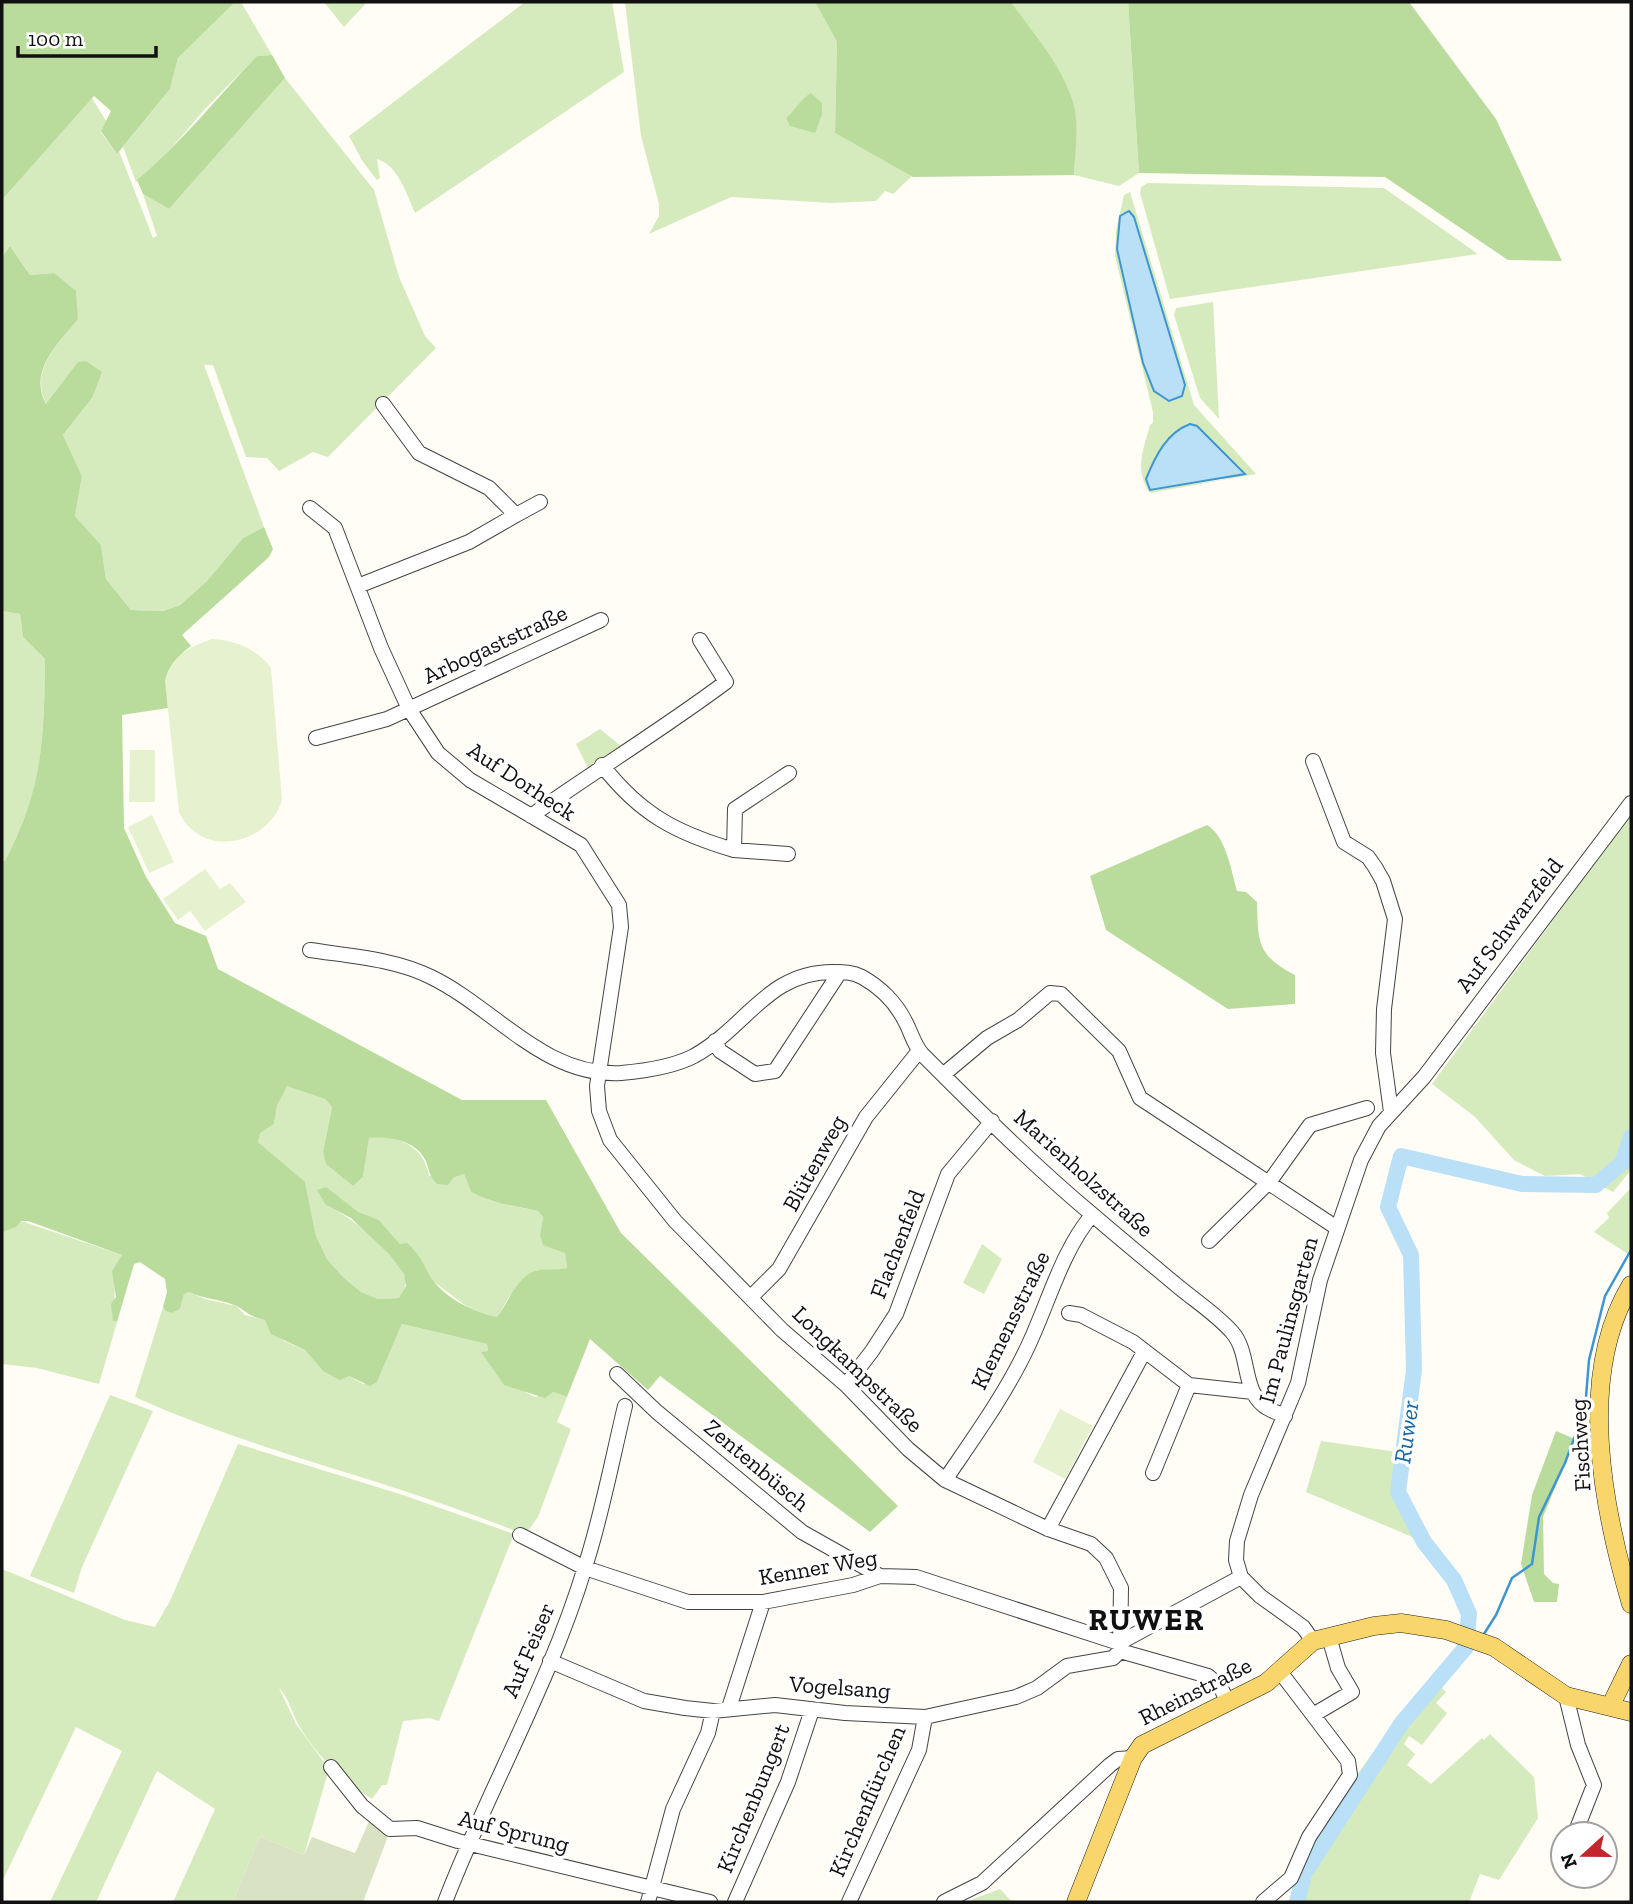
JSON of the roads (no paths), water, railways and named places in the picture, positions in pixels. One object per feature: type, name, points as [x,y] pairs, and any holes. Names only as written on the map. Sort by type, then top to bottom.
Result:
[{"type":"main road","name":"Fischweg","points":[[1631,1285],[1620,1304],[1604,1356],[1600,1446],[1613,1543],[1631,1604]]},
{"type":"main road","points":[[1321,1639],[1374,1626],[1401,1623],[1446,1630],[1494,1647],[1566,1696],[1631,1712]]},
{"type":"main road","name":"Rheinstraße","points":[[1076,1902],[1133,1758],[1149,1740],[1227,1703],[1280,1673],[1321,1639]]},
{"type":"main road","points":[[1611,1705],[1631,1664]]},
{"type":"street","points":[[383,404],[419,453],[489,488],[516,515]]},
{"type":"street","points":[[358,586],[469,542],[540,502]]},
{"type":"street","name":"Auf Dorheck","points":[[310,508],[335,528],[409,709],[446,760],[470,780],[581,845],[619,905],[621,927],[599,1072]]},
{"type":"street","name":"Arbogaststraße","points":[[316,738],[387,719],[601,620]]},
{"type":"street","points":[[531,816],[602,765],[655,734],[726,682],[700,640]]},
{"type":"street","points":[[1313,761],[1344,842],[1368,858],[1375,867],[1383,881],[1395,919],[1384,1009],[1383,1053],[1391,1112]]},
{"type":"street","points":[[602,765],[622,791],[664,824],[696,839],[734,850],[788,854]]},
{"type":"street","points":[[734,850],[735,809],[789,772]]},
{"type":"street","name":"Auf Schwarzfeld","points":[[1424,1077],[1631,803]]},
{"type":"street","name":"Marienholzstraße","points":[[310,950],[378,960],[427,975],[459,992],[537,1050],[561,1063],[599,1072],[621,1073],[667,1066],[692,1056],[716,1041],[791,978],[810,972],[840,972],[859,976],[879,988],[903,1017],[919,1051],[992,1121],[1092,1215],[1235,1335],[1253,1392]]},
{"type":"street","points":[[716,1041],[720,1051],[755,1074],[775,1071],[840,972]]},
{"type":"street","points":[[944,1074],[987,1038],[1018,1020],[1050,993],[1061,994],[1119,1051],[1140,1098],[1270,1181],[1337,1228]]},
{"type":"street","name":"Blütenweg","points":[[751,1297],[779,1269],[866,1117],[919,1051]]},
{"type":"street","name":"Longkampstraße","points":[[599,1072],[597,1098],[610,1140],[675,1221],[782,1330],[846,1385],[908,1449],[945,1480],[1048,1529],[1091,1544],[1113,1568],[1121,1588],[1119,1647]]},
{"type":"street","name":"Im Paulinsgarten","points":[[1241,1577],[1236,1560],[1239,1530],[1298,1383],[1320,1280],[1364,1150],[1391,1112],[1424,1077]]},
{"type":"street","points":[[1209,1241],[1270,1181],[1310,1125],[1367,1108]]},
{"type":"street","name":"Flachenfeld","points":[[846,1385],[895,1314],[948,1174],[992,1121]]},
{"type":"street","name":"Klemensstraße","points":[[945,1480],[1006,1389],[1048,1304],[1075,1235],[1092,1215]]},
{"type":"street","points":[[1069,1313],[1081,1315],[1112,1331],[1189,1385],[1253,1392],[1263,1405],[1285,1416]]},
{"type":"street","points":[[1048,1529],[1144,1352]]},
{"type":"street","name":"Zentenbüsch","points":[[617,1374],[657,1412],[802,1532],[880,1576]]},
{"type":"street","points":[[1153,1473],[1189,1385]]},
{"type":"street","name":"Auf Feiser","points":[[445,1902],[468,1842],[550,1661],[585,1568],[625,1406]]},
{"type":"street","name":"Kenner Weg","points":[[520,1535],[585,1568],[688,1602],[763,1602],[853,1585],[880,1576],[916,1577],[1208,1676],[1221,1688],[1227,1703]]},
{"type":"street","points":[[1241,1577],[1260,1596],[1321,1639],[1352,1692],[1313,1715]]},
{"type":"street","name":"Vogelsang","points":[[550,1661],[644,1701],[713,1711],[729,1707],[775,1705],[925,1717],[1016,1698],[1037,1688],[1067,1666],[1113,1658],[1119,1647],[1241,1577]]},
{"type":"street","points":[[729,1707],[763,1602]]},
{"type":"street","points":[[1263,1902],[1292,1878],[1309,1837],[1350,1775],[1348,1761],[1280,1673]]},
{"type":"street","points":[[1566,1696],[1578,1745],[1594,1785],[1580,1820]]},
{"type":"street","name":"Kirchenbungert","points":[[735,1902],[788,1782],[812,1710]]},
{"type":"street","points":[[649,1895],[673,1809],[708,1733],[713,1711]]},
{"type":"street","name":"Kirchenflürchen","points":[[849,1902],[919,1750],[925,1717]]},
{"type":"street","points":[[944,1902],[982,1883],[1110,1765],[1118,1759],[1133,1758]]},
{"type":"street","name":"Auf Sprung","points":[[331,1767],[362,1807],[390,1829],[417,1828],[649,1895],[710,1902]]},
{"type":"water","points":[[1129,211],[1134,217],[1185,385],[1182,396],[1169,401],[1154,391],[1143,363],[1117,249],[1120,216]]},
{"type":"water","points":[[1190,424],[1197,426],[1245,474],[1150,490],[1146,479],[1158,454],[1174,433]]},
{"type":"waterway","name":"Ruwer","points":[[1297,1902],[1304,1874],[1401,1724],[1466,1647],[1469,1614],[1454,1580],[1424,1542],[1398,1492],[1414,1370],[1411,1255],[1388,1207],[1401,1156],[1522,1184],[1596,1185],[1622,1163],[1631,1137]]},
{"type":"waterway","points":[[1482,1637],[1496,1615],[1512,1578],[1532,1564],[1539,1517],[1565,1463],[1585,1409],[1589,1360],[1605,1296],[1631,1250]]},
{"type":"district","name":"RUWER","points":[[1147,1620]]}]
